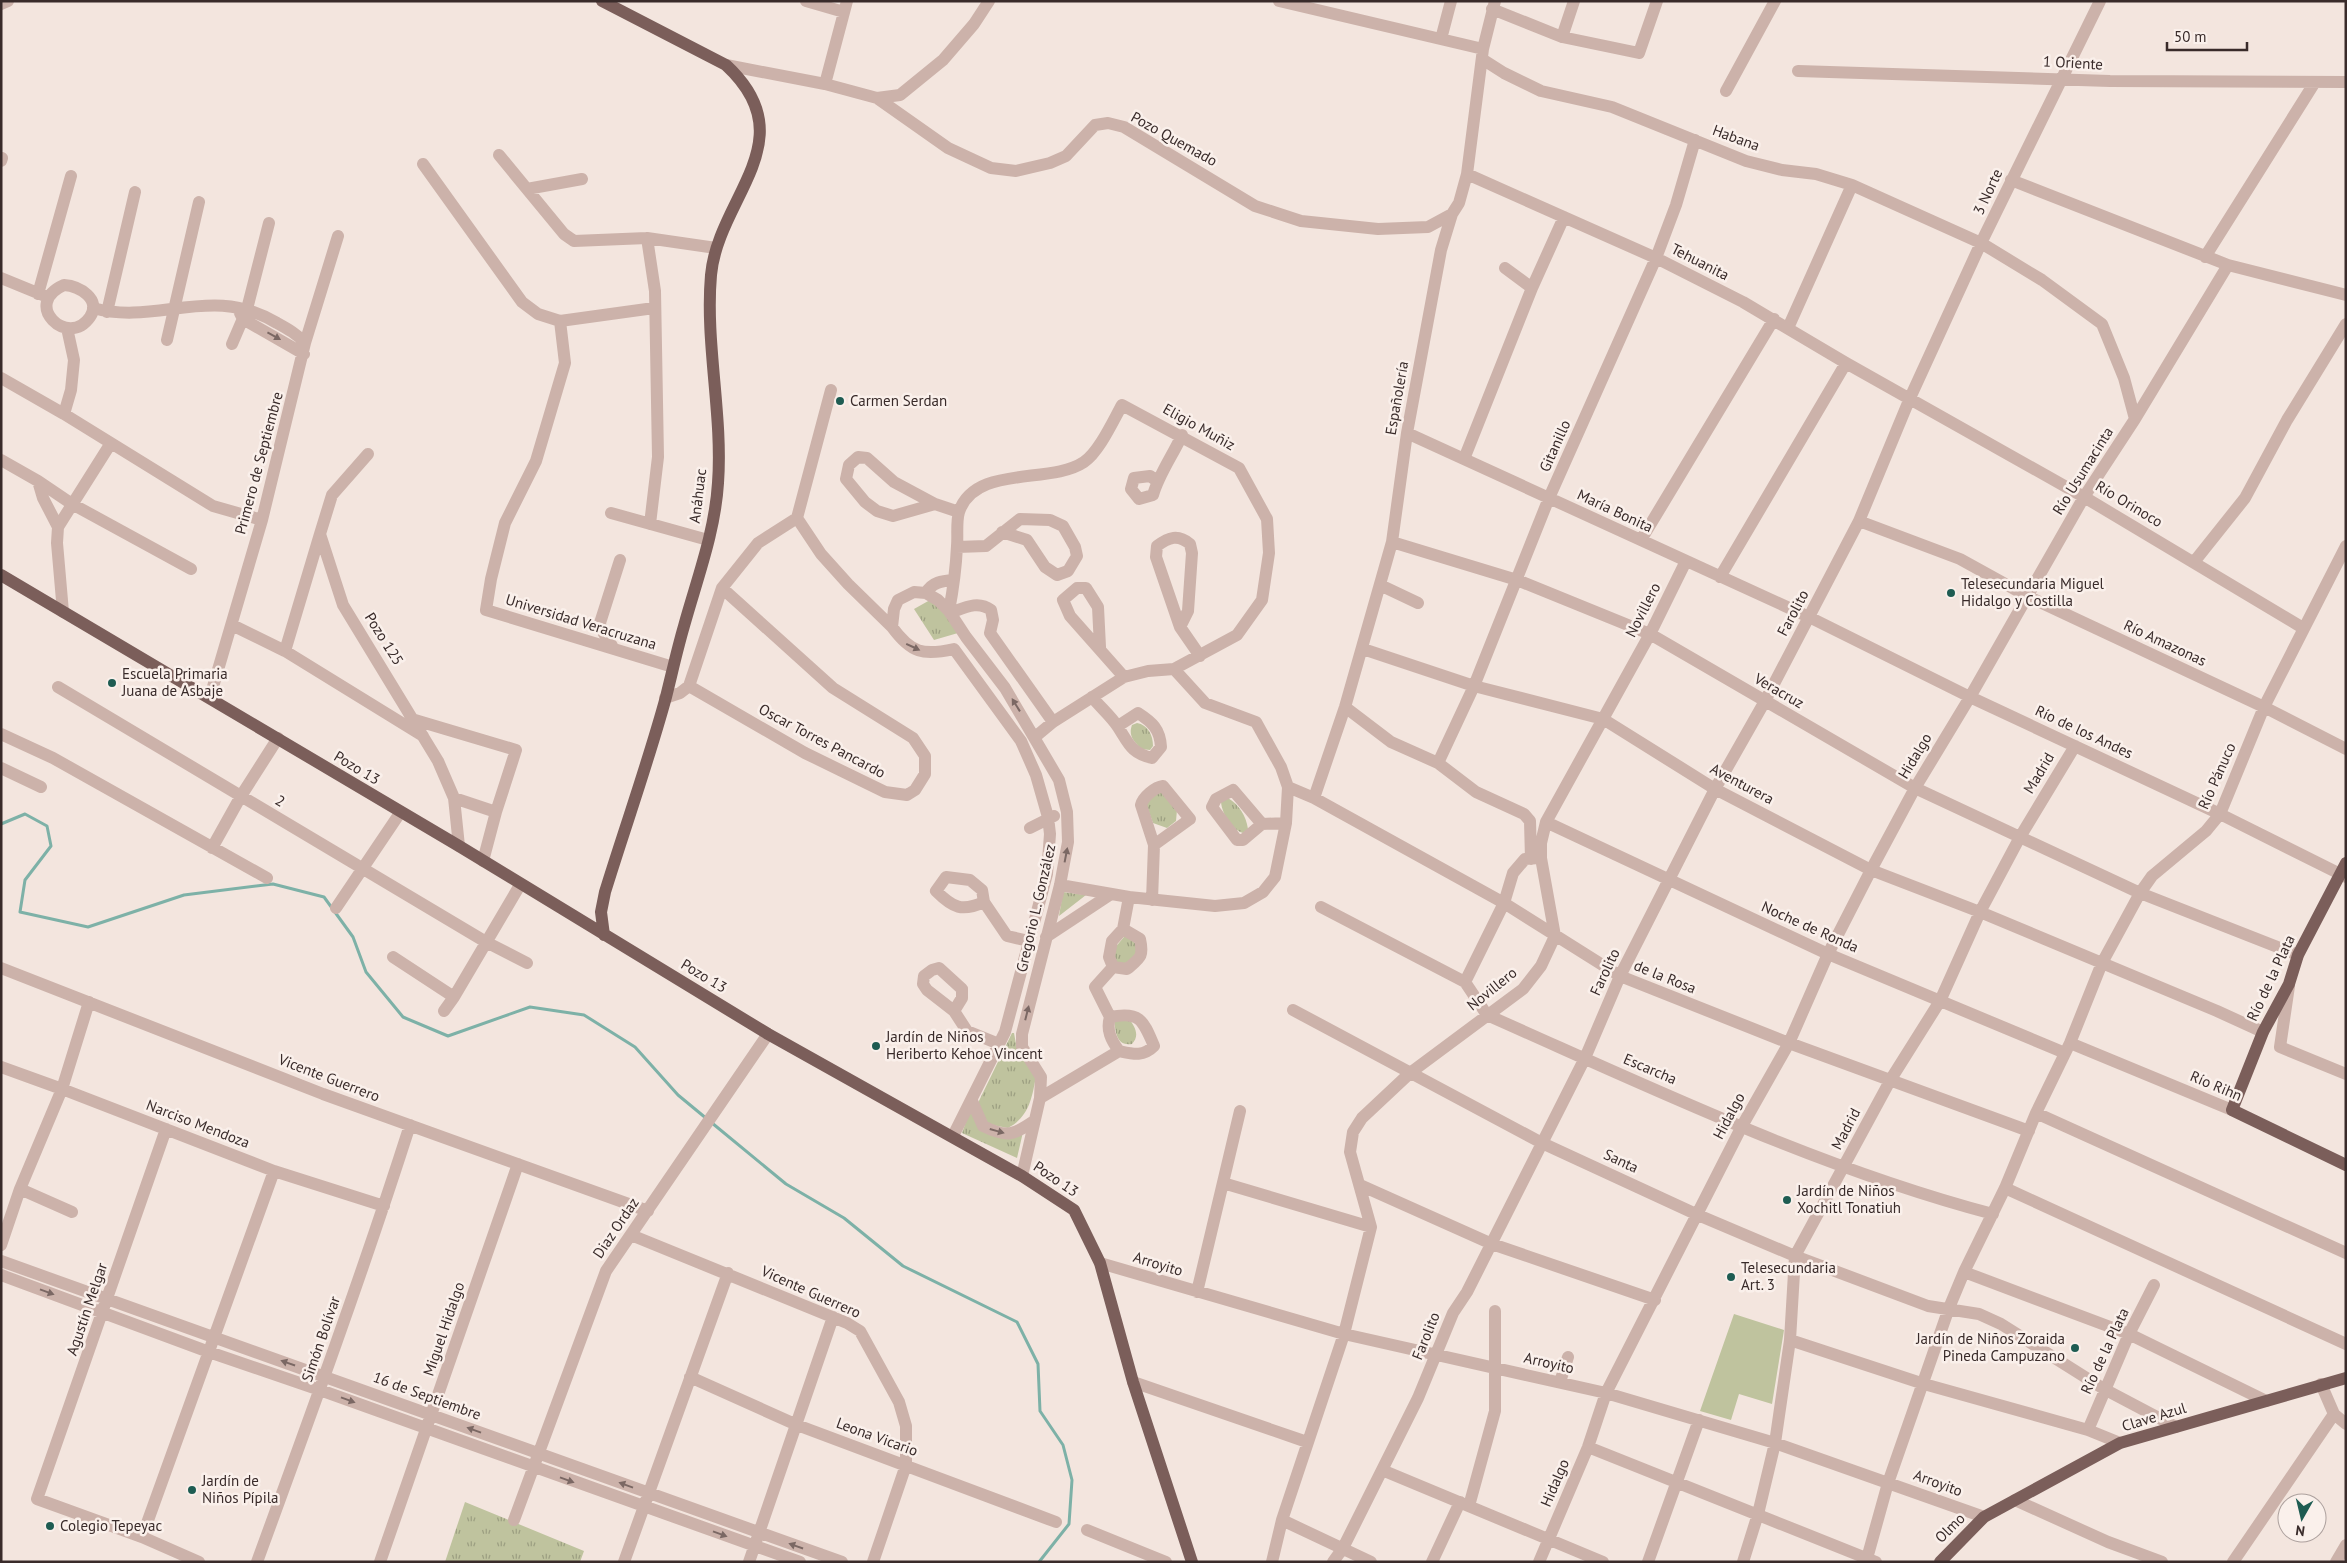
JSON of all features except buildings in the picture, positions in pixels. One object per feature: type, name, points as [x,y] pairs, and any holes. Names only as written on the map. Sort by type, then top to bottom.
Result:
[{"type":"main road","points":[[602,1],[726,65]]},
{"type":"main road","name":"Anáhuac","points":[[604,935],[601,912],[604,892],[665,698],[714,519],[718,482],[710,301],[711,273],[716,248],[755,164],[759,137],[758,114],[750,93],[726,65]]},
{"type":"main road","name":"Pozo 13","points":[[1,575],[210,697],[400,813],[459,846],[520,885],[768,1034],[953,1136],[1022,1176],[1074,1210],[1100,1264],[1133,1382],[1192,1562]]},
{"type":"main road","name":"Río de la Plata","points":[[2232,1110],[2263,1032],[2289,984],[2298,954],[2343,876],[2346,863]]},
{"type":"main road","name":"Río Rihn","points":[[2232,1110],[2346,1166]]},
{"type":"main road","name":"Clave Azul","points":[[1984,1517],[2120,1443],[2346,1378]]},
{"type":"main road","name":"Olmo","points":[[1942,1561],[1984,1517]]},
{"type":"street","points":[[1,4],[8,1]]},
{"type":"street","points":[[806,1],[846,7],[825,84]]},
{"type":"street","points":[[877,98],[900,95],[943,60],[974,24],[990,1]]},
{"type":"street","name":"Habana","points":[[1279,1],[1309,6],[1441,39],[1482,54],[1504,73],[1541,90],[1612,107],[1746,161],[1782,170],[1816,174],[1852,185],[1982,243],[2042,280],[2102,324],[2124,378],[2135,419]]},
{"type":"street","points":[[1441,39],[1451,1]]},
{"type":"street","points":[[1562,37],[1574,1]]},
{"type":"street","points":[[1494,5],[1562,37],[1639,53],[1656,1]]},
{"type":"street","points":[[1726,91],[1775,1]]},
{"type":"street","name":"3 Norte","points":[[1910,398],[2010,180],[2100,1]]},
{"type":"street","name":"Españolería","points":[[1314,798],[1363,649],[1392,542],[1407,433],[1441,250],[1467,174],[1482,54],[1494,5]]},
{"type":"street","name":"Pozo Quemado","points":[[726,65],[825,84],[877,98],[948,148],[991,168],[1016,172],[1050,163],[1066,156],[1095,125],[1108,123],[1124,127],[1254,206],[1301,221],[1378,229],[1428,227],[1452,214]]},
{"type":"street","name":"1 Oriente","points":[[1798,70],[2110,81],[2346,82]]},
{"type":"street","points":[[2205,257],[2315,82]]},
{"type":"street","name":"Gitanillo","points":[[1438,763],[1474,686],[1549,498],[1656,258],[1676,204],[1695,140]]},
{"type":"street","points":[[499,155],[564,234],[574,241],[647,238],[716,248]]},
{"type":"street","points":[[423,164],[522,302],[538,314],[560,321],[654,308]]},
{"type":"street","name":"Tehuanita","points":[[1467,174],[1656,258],[1774,319],[1846,363],[1910,398]]},
{"type":"street","points":[[1,278],[43,295],[64,285],[75,286],[84,290],[91,298],[93,308],[86,322],[77,327],[67,328],[57,325],[49,317],[43,295],[71,176]]},
{"type":"street","points":[[527,190],[582,179]]},
{"type":"street","points":[[2010,180],[2205,257],[2346,295]]},
{"type":"street","points":[[1788,328],[1852,185]]},
{"type":"street","points":[[107,312],[135,192]]},
{"type":"street","points":[[167,340],[199,202]]},
{"type":"street","points":[[1464,459],[1532,288],[1564,217]]},
{"type":"street","points":[[232,344],[269,223]]},
{"type":"street","name":"Primero de Septiembre","points":[[210,697],[262,520],[305,348],[338,236]]},
{"type":"street","points":[[647,238],[653,274],[658,457],[650,524]]},
{"type":"street","name":"Río Usumacinta","points":[[1970,697],[2084,497],[2135,419],[2228,264]]},
{"type":"street","points":[[1505,268],[1532,288]]},
{"type":"street","points":[[93,308],[107,312],[132,314],[209,304],[242,312],[305,348]]},
{"type":"street","points":[[1641,540],[1774,319]]},
{"type":"street","name":"Universidad Veracruzana","points":[[560,321],[565,363],[536,461],[505,523],[491,579],[486,610],[673,667]]},
{"type":"street","points":[[2194,562],[2245,498],[2287,420],[2346,324]]},
{"type":"street","points":[[64,414],[71,390],[74,360],[67,328]]},
{"type":"street","points":[[1720,577],[1846,363]]},
{"type":"street","points":[[1,378],[64,414],[213,506],[262,520]]},
{"type":"street","points":[[665,698],[680,694],[689,686],[722,588],[758,543],[798,518],[831,390]]},
{"type":"street","name":"Río Orinoco","points":[[1910,398],[2084,497],[2304,628]]},
{"type":"street","name":"Farolito","points":[[1334,1562],[1343,1548],[1382,1470],[1436,1356],[1452,1313],[1467,1292],[1585,1058],[1620,976],[1715,789],[1765,701],[1859,520],[1910,398]]},
{"type":"street","name":"Eligio Muñiz","points":[[959,512],[972,492],[985,485],[1071,469],[1086,461],[1099,445],[1122,405],[1182,435],[1239,468],[1267,519],[1269,544],[1262,600],[1237,635],[1174,669],[1148,671],[1124,677],[1054,722],[1035,737]]},
{"type":"street","name":"María Bonita","points":[[1407,433],[1809,617]]},
{"type":"street","points":[[1157,481],[1182,435]]},
{"type":"street","points":[[63,612],[57,543],[58,527],[111,443]]},
{"type":"street","points":[[284,651],[332,495],[368,454]]},
{"type":"street","points":[[935,504],[893,516],[877,511],[865,502],[846,479],[849,465],[858,457],[868,458],[894,482],[935,504],[959,512],[954,580],[949,612],[970,606],[984,605],[991,610],[993,620],[990,633],[1054,722]]},
{"type":"street","points":[[1,460],[38,480],[72,504],[191,569]]},
{"type":"street","points":[[38,480],[43,498],[58,527]]},
{"type":"street","points":[[611,513],[708,540]]},
{"type":"street","points":[[798,518],[821,554],[848,584],[892,627],[907,646],[917,650],[936,653],[954,649],[966,637]]},
{"type":"street","points":[[957,547],[986,546],[1002,532],[1020,519],[1050,520],[1063,526],[1076,547],[1077,556],[1068,571],[1057,575],[1045,567],[1027,540],[1002,532]]},
{"type":"street","name":"Río Amazonas","points":[[1859,520],[1960,559],[2026,596],[2264,707],[2346,749]]},
{"type":"street","name":"Pozo 125","points":[[320,534],[343,605],[426,738],[438,761],[454,798],[459,846]]},
{"type":"street","points":[[1180,627],[1188,611],[1192,552],[1190,544],[1182,538],[1167,538],[1157,546],[1156,557],[1180,627],[1200,656]]},
{"type":"street","name":"Veracruz","points":[[1392,542],[1517,580],[1650,634],[1915,788],[2140,893],[2298,954]]},
{"type":"street","name":"Río Pánuco","points":[[1870,1561],[1888,1483],[1949,1308],[1964,1272],[2005,1188],[2036,1113],[2068,1048],[2102,964],[2140,893],[2152,876],[2206,831],[2220,814],[2264,707],[2346,546]]},
{"type":"street","points":[[612,648],[610,642],[601,632],[600,623],[620,560]]},
{"type":"street","name":"Novillero","points":[[1272,1562],[1282,1520],[1344,1334],[1371,1227],[1350,1152],[1353,1132],[1362,1118],[1410,1073],[1523,988],[1541,966],[1555,936],[1536,858],[1546,822],[1650,634],[1686,561]]},
{"type":"street","points":[[892,627],[894,608],[898,600],[914,592],[926,593],[929,587],[940,581],[954,580]]},
{"type":"street","points":[[1380,585],[1418,603]]},
{"type":"street","name":"Oscar Torres Pancardo","points":[[689,686],[805,753],[885,792],[907,796],[915,790],[925,774],[925,756],[913,738],[833,688],[722,588]]},
{"type":"street","name":"Gregorio L. González","points":[[926,593],[938,600],[949,612],[1005,688],[1059,780],[1067,812],[1068,842],[1060,885],[1022,1034]]},
{"type":"street","name":"Río de los Andes","points":[[1809,617],[1970,697],[2220,814],[2343,876]]},
{"type":"street","points":[[232,625],[284,651],[426,738]]},
{"type":"street","points":[[1100,647],[1124,677]]},
{"type":"street","name":"Gregorio L. González","points":[[953,1136],[1005,1032],[1050,856],[1048,817],[1036,776],[1020,741],[954,649]]},
{"type":"street","name":"Aventurera","points":[[1363,649],[1474,686],[1603,719],[1715,789],[1871,870],[1980,912],[2263,1032]]},
{"type":"street","points":[[1060,885],[1129,897],[1214,906],[1244,903],[1263,892],[1275,877],[1286,822],[1288,787],[1281,767],[1256,722],[1205,702],[1174,669]]},
{"type":"street","name":"2","points":[[58,687],[486,942],[527,963]]},
{"type":"street","points":[[1092,697],[1118,726]]},
{"type":"street","name":"Hidalgo","points":[[1539,1562],[1588,1447],[1606,1393],[1742,1126],[1789,1043],[1828,954],[1871,870],[1915,788],[1970,697]]},
{"type":"street","points":[[1345,707],[1391,742],[1438,763],[1476,792],[1524,814],[1530,821],[1536,858],[1525,859],[1513,874],[1504,904],[1465,982]]},
{"type":"street","points":[[415,720],[516,750],[496,812],[483,862]]},
{"type":"street","points":[[1,734],[54,758],[267,878]]},
{"type":"street","points":[[212,848],[241,796],[278,738]]},
{"type":"street","name":"Madrid","points":[[1743,1562],[1758,1514],[1775,1443],[1790,1340],[1795,1256],[1891,1080],[1940,1001],[1980,912],[2020,836],[2075,746]]},
{"type":"street","points":[[1,768],[42,787]]},
{"type":"street","points":[[1152,900],[1154,845],[1141,805],[1142,800],[1159,786],[1163,786],[1190,819],[1154,845]]},
{"type":"street","name":"de la Rosa","points":[[1288,787],[1314,798],[1504,904],[1620,976],[1789,1043],[2029,1131]]},
{"type":"street","points":[[454,798],[496,812]]},
{"type":"street","points":[[1030,828],[1048,817],[1067,812]]},
{"type":"street","points":[[336,908],[400,813]]},
{"type":"street","points":[[1262,824],[1286,822]]},
{"type":"street","name":"Noche de Ronda","points":[[1546,822],[1828,954],[1940,1001],[2068,1048]]},
{"type":"street","points":[[444,1010],[454,997],[520,885]]},
{"type":"street","points":[[1046,937],[1110,894]]},
{"type":"street","points":[[1113,967],[1109,957],[1112,941],[1123,929],[1129,897]]},
{"type":"street","points":[[984,902],[1007,936],[1029,941]]},
{"type":"street","points":[[1321,907],[1465,982],[1487,1014]]},
{"type":"street","points":[[1113,967],[1127,969],[1143,952],[1140,939],[1123,929]]},
{"type":"street","points":[[393,957],[454,997]]},
{"type":"street","points":[[1110,1016],[1127,1014],[1138,1018],[1154,1046],[1148,1052],[1135,1055],[1119,1051],[1111,1040],[1108,1024],[1110,1016],[1096,987],[1113,967]]},
{"type":"street","name":"Vicente Guerrero","points":[[1,968],[323,1094],[648,1211]]},
{"type":"street","points":[[2289,984],[2280,1047],[2346,1074]]},
{"type":"street","points":[[1,1245],[20,1189],[62,1089],[89,1002]]},
{"type":"street","name":"Santa","points":[[1293,1010],[1542,1143],[1698,1215],[1795,1256],[1928,1306],[1979,1314],[2001,1324],[2104,1389],[2176,1427]]},
{"type":"street","points":[[954,1011],[967,1031],[999,1044]]},
{"type":"street","name":"Escarcha","points":[[1487,1014],[1742,1126],[1844,1166],[1948,1202],[1993,1214]]},
{"type":"street","points":[[1005,1032],[1022,1034],[1022,1047],[1042,1077],[1040,1098],[1022,1176]]},
{"type":"street","name":"Diaz Ordaz","points":[[514,1520],[606,1271],[748,1066],[768,1034]]},
{"type":"street","name":"Río Rihn","points":[[2068,1048],[2232,1110]]},
{"type":"street","points":[[1040,1098],[1119,1051]]},
{"type":"street","name":"Narciso Mendoza","points":[[1,1068],[62,1089],[274,1170],[384,1206]]},
{"type":"street","points":[[972,1101],[983,1126],[998,1134],[1016,1134],[1034,1121]]},
{"type":"street","points":[[1196,1292],[1240,1110]]},
{"type":"street","points":[[2036,1113],[2346,1253]]},
{"type":"street","name":"Simón Bolívar","points":[[257,1562],[325,1376],[410,1125]]},
{"type":"street","name":"Agustín Melgar","points":[[142,1537],[37,1499],[166,1129]]},
{"type":"street","name":"Miguel Hidalgo","points":[[380,1562],[518,1164]]},
{"type":"street","points":[[199,1562],[142,1537],[274,1170]]},
{"type":"street","points":[[1223,1183],[1371,1227]]},
{"type":"street","points":[[1360,1185],[1492,1244],[1655,1300]]},
{"type":"street","points":[[2005,1188],[2346,1344]]},
{"type":"street","points":[[20,1189],[72,1212]]},
{"type":"street","name":"Vicente Guerrero","points":[[631,1235],[833,1317],[860,1331],[899,1402],[906,1426],[906,1465],[873,1562]]},
{"type":"street","name":"16 de Septiembre","points":[[1,1261],[842,1562]]},
{"type":"street","name":"Arroyito","points":[[1100,1264],[1344,1334],[1606,1393],[1775,1443],[1984,1517]]},
{"type":"street","points":[[1964,1272],[2129,1334],[2266,1401]]},
{"type":"street","points":[[624,1562],[728,1273]]},
{"type":"street","name":"16 de Septiembre","points":[[1,1275],[209,1352],[800,1562]]},
{"type":"street","name":"Río de la Plata","points":[[2088,1430],[2129,1334],[2154,1286]]},
{"type":"street","points":[[1432,1562],[1464,1504],[1494,1411],[1496,1368],[1495,1311]]},
{"type":"street","points":[[749,1562],[833,1317]]},
{"type":"street","points":[[1790,1340],[1924,1384],[2088,1430],[2120,1443]]},
{"type":"street","points":[[1560,1382],[1568,1356]]},
{"type":"street","name":"Leona Vicario","points":[[690,1377],[797,1425],[1056,1522]]},
{"type":"street","points":[[1133,1382],[1307,1442]]},
{"type":"street","points":[[2321,1384],[2334,1414],[2346,1424]]},
{"type":"street","points":[[2233,1562],[2334,1414]]},
{"type":"street","points":[[1648,1562],[1699,1420]]},
{"type":"street","points":[[1588,1447],[1758,1514],[1870,1561]]},
{"type":"street","points":[[1382,1470],[1604,1562]]},
{"type":"street","points":[[2014,1500],[2108,1542],[2162,1562]]},
{"type":"street","points":[[1282,1520],[1371,1562]]},
{"type":"street","points":[[1086,1530],[1166,1562]]},
{"type":"street","points":[[2336,1562],[2346,1545]]},
{"type":"green space","points":[[930,600],[940,603],[958,633],[934,640],[914,609]]},
{"type":"green space","points":[[1137,723],[1147,728],[1151,734],[1153,746],[1150,750],[1141,749],[1132,738],[1132,725]]},
{"type":"green space","points":[[1155,793],[1163,793],[1177,810],[1176,821],[1167,828],[1153,823],[1146,804]]},
{"type":"green space","points":[[1228,798],[1239,807],[1246,819],[1248,829],[1243,833],[1231,825],[1223,811],[1221,802]]},
{"type":"green space","points":[[1063,892],[1086,895],[1059,916]]},
{"type":"green space","points":[[1129,936],[1139,948],[1137,959],[1117,966],[1113,950],[1124,937]]},
{"type":"green space","points":[[1114,1016],[1130,1020],[1132,1023],[1136,1038],[1132,1044],[1122,1043],[1119,1040]]},
{"type":"green space","points":[[1012,1033],[1014,1033],[1016,1044],[1036,1076],[1031,1099],[1025,1113],[1015,1124],[1008,1128],[987,1124],[976,1107]]},
{"type":"green space","points":[[971,1107],[981,1125],[1023,1132],[1017,1158],[962,1133]]},
{"type":"green space","points":[[1734,1314],[1784,1330],[1772,1404],[1739,1394],[1731,1420],[1700,1411]]},
{"type":"green space","points":[[465,1502],[584,1551],[580,1562],[445,1562]]},
{"type":"waterway","points":[[1,824],[25,814],[47,826],[51,846],[25,880],[20,912],[88,927],[184,895],[273,884],[324,897],[353,937],[366,972],[403,1017],[448,1036],[530,1007],[584,1015],[635,1047],[678,1095],[707,1119]]},
{"type":"waterway","points":[[712,1123],[786,1184],[844,1218],[903,1266],[1017,1322],[1038,1364],[1040,1411],[1063,1445],[1072,1480],[1069,1524],[1039,1562]]},
{"type":"place","name":"Carmen Serdan","points":[[840,401]]},
{"type":"place","name":"Telesecundaria Miguel Hidalgo y Costilla","points":[[1951,593]]},
{"type":"place","name":"Escuela Primaria Juana de Asbaje","points":[[112,683]]},
{"type":"place","name":"Jardín de Niños Heriberto Kehoe Vincent","points":[[876,1046]]},
{"type":"place","name":"Jardín de Niños Xochitl Tonatiuh","points":[[1787,1200]]},
{"type":"place","name":"Telesecundaria Art. 3","points":[[1731,1277]]},
{"type":"place","name":"Jardín de Niños Zoraida Pineda Campuzano","points":[[2075,1348]]},
{"type":"place","name":"Jardín de Niños Pípila","points":[[192,1490]]},
{"type":"place","name":"Colegio Tepeyac","points":[[50,1526]]}]
